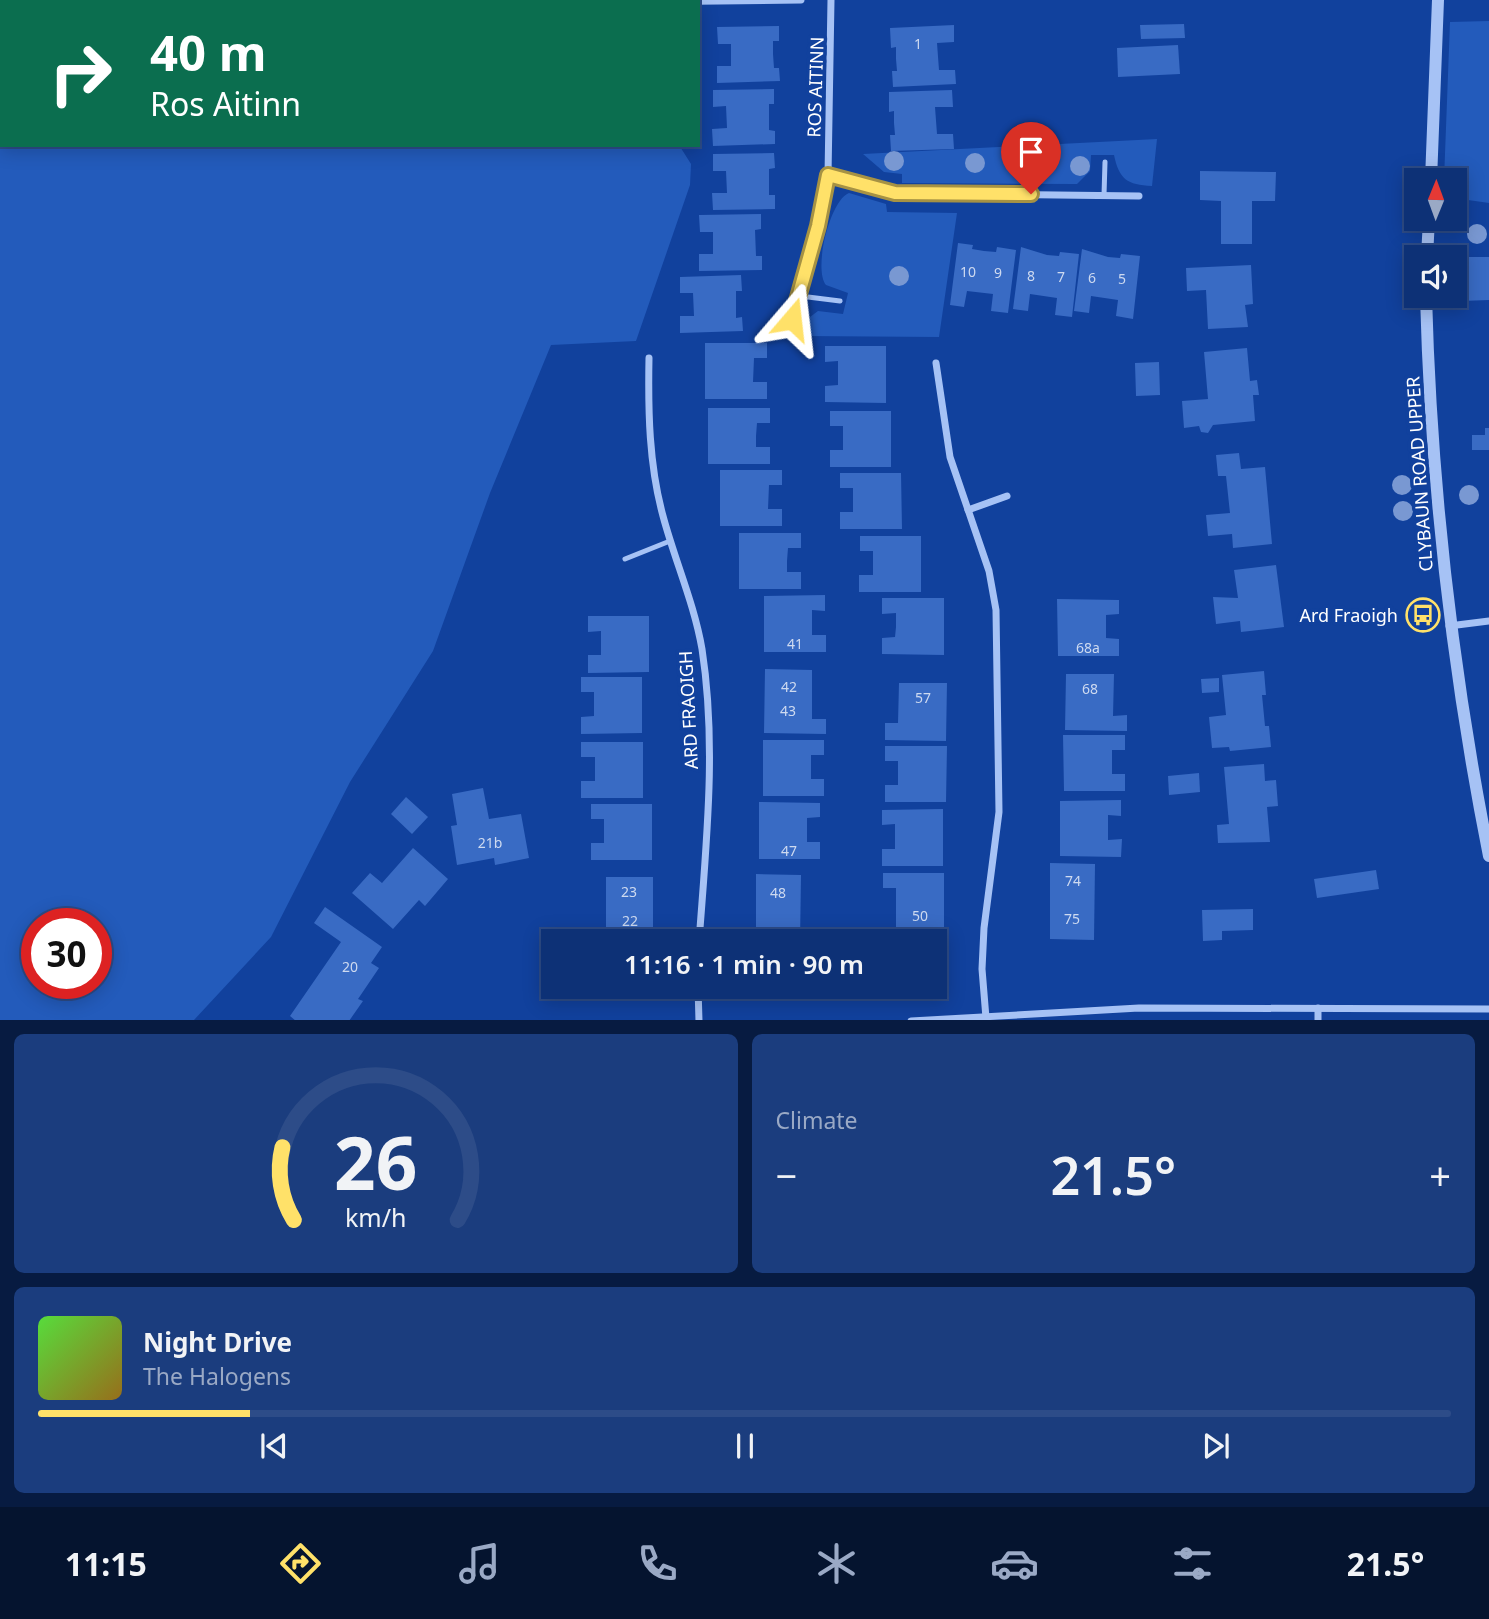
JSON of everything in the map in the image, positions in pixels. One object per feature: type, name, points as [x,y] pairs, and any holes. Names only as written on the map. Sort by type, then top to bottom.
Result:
[{"type":"street","points":[[700,1],[801,0]]},
{"type":"street","name":"ROS AITINN","points":[[792,319],[800,296],[828,175],[831,0]]},
{"type":"street","points":[[1431,168],[1438,0]]},
{"type":"street","points":[[828,175],[895,193],[1139,196]]},
{"type":"street","name":"CLYBAUN ROAD UPPER","points":[[1427,308],[1434,472],[1449,626],[1489,856]]},
{"type":"street","name":"ARD FRAOIGH","points":[[649,358],[648,402],[654,472],[670,541],[693,608],[704,667],[709,820],[700,929]]},
{"type":"street","points":[[936,363],[950,457],[989,571],[996,610],[999,682],[998,835],[989,877],[983,947],[986,1018]]},
{"type":"street","points":[[968,510],[1007,496]]},
{"type":"street","points":[[1449,626],[1489,621]]},
{"type":"street","points":[[698,999],[699,1020]]},
{"type":"street","points":[[911,1020],[1139,1008],[1489,1009]]},
{"type":"street","points":[[1318,1008],[1318,1020]]},
{"type":"lane","points":[[1104,195],[1105,162]]},
{"type":"lane","points":[[800,296],[840,301]]},
{"type":"lane","points":[[625,559],[670,541]]},
{"type":"shaded area","points":[[1489,21],[1489,203],[1467,200],[1467,168],[1444,168],[1450,22]]},
{"type":"shaded area","points":[[1157,139],[1152,186],[1136,184],[1126,179],[1119,170],[1114,155],[1091,155],[1090,171],[1077,184],[902,183],[902,174],[884,172],[863,154]]},
{"type":"shaded area","points":[[0,147],[680,147],[691,164],[690,185],[636,341],[551,345],[490,493],[433,651],[350,782],[271,937],[194,1020],[0,1020]]},
{"type":"shaded area","points":[[849,193],[886,204],[887,212],[957,213],[939,337],[803,336],[810,317],[818,311],[843,314],[848,293],[826,285],[821,265],[830,221],[842,198]]},
{"type":"building","points":[[1184,24],[1185,38],[1141,39],[1140,25]]},
{"type":"building","points":[[954,25],[954,42],[937,43],[939,70],[955,70],[956,84],[893,87],[892,71],[897,71],[896,47],[891,48],[890,28]]},
{"type":"building","points":[[779,26],[779,41],[773,41],[773,54],[774,68],[779,68],[780,81],[717,83],[717,66],[731,66],[731,44],[718,44],[717,27]]},
{"type":"building","points":[[1178,45],[1180,74],[1118,77],[1117,48]]},
{"type":"building","points":[[774,89],[774,104],[769,104],[769,130],[775,131],[775,144],[713,146],[712,129],[727,128],[726,106],[713,107],[713,90]]},
{"type":"building","points":[[952,90],[953,107],[935,107],[937,134],[953,134],[954,149],[891,151],[890,135],[895,135],[894,111],[889,112],[889,92]]},
{"type":"building","points":[[774,153],[775,168],[769,169],[769,195],[775,195],[775,209],[713,210],[712,193],[727,193],[726,171],[713,171],[713,154]]},
{"type":"building","points":[[1200,171],[1276,172],[1275,201],[1252,201],[1252,244],[1221,244],[1221,201],[1200,200]]},
{"type":"building","points":[[761,214],[761,229],[755,230],[756,256],[762,256],[762,270],[699,271],[699,254],[713,254],[713,232],[700,232],[699,215]]},
{"type":"building","points":[[958,243],[973,245],[972,249],[984,251],[996,252],[997,247],[1016,250],[1008,313],[991,311],[993,294],[967,291],[964,307],[950,305]]},
{"type":"building","points":[[1021,247],[1047,255],[1059,256],[1060,252],[1079,254],[1072,317],[1055,315],[1057,298],[1030,294],[1028,311],[1013,309]]},
{"type":"building","points":[[1082,249],[1108,257],[1120,258],[1121,254],[1140,256],[1133,319],[1116,316],[1118,300],[1091,296],[1089,313],[1074,311]]},
{"type":"building","points":[[1469,257],[1489,257],[1489,300],[1467,301]]},
{"type":"building","points":[[1251,265],[1253,304],[1245,305],[1248,327],[1208,329],[1206,290],[1187,291],[1186,268]]},
{"type":"building","points":[[741,275],[742,291],[736,291],[736,318],[742,317],[743,331],[680,333],[680,316],[694,316],[693,293],[680,293],[680,277]]},
{"type":"building","points":[[705,343],[767,343],[767,358],[754,358],[753,382],[767,382],[767,399],[705,399]]},
{"type":"building","points":[[825,346],[886,346],[886,403],[825,402],[825,386],[838,385],[838,361],[825,362]]},
{"type":"building","points":[[1247,348],[1250,381],[1257,380],[1259,395],[1253,395],[1255,421],[1213,425],[1208,433],[1201,432],[1199,426],[1184,428],[1182,401],[1208,399],[1204,352]]},
{"type":"building","points":[[1159,362],[1160,395],[1136,396],[1135,363]]},
{"type":"building","points":[[708,408],[770,408],[770,423],[757,423],[756,447],[770,447],[770,464],[708,464]]},
{"type":"building","points":[[830,411],[891,411],[891,467],[830,467],[830,450],[843,450],[843,426],[830,426]]},
{"type":"building","points":[[1485,428],[1489,428],[1489,450],[1472,450],[1472,435],[1485,435]]},
{"type":"building","points":[[1239,453],[1241,469],[1265,467],[1272,544],[1233,548],[1232,534],[1208,536],[1206,515],[1230,513],[1226,476],[1218,476],[1216,455]]},
{"type":"building","points":[[720,470],[782,470],[782,485],[769,485],[768,509],[782,509],[782,526],[720,526]]},
{"type":"building","points":[[840,473],[901,473],[902,529],[840,529],[840,512],[853,512],[853,488],[840,488]]},
{"type":"building","points":[[739,533],[801,533],[801,548],[788,548],[787,572],[801,572],[801,589],[739,589]]},
{"type":"building","points":[[860,536],[921,536],[921,592],[859,592],[859,575],[873,575],[873,551],[860,551]]},
{"type":"building","points":[[1276,565],[1284,627],[1241,632],[1240,621],[1216,624],[1213,597],[1238,598],[1234,570]]},
{"type":"building","points":[[825,595],[825,611],[812,610],[812,635],[826,635],[826,652],[764,652],[764,596]]},
{"type":"building","points":[[882,598],[944,598],[944,655],[882,654],[882,638],[895,637],[896,613],[882,614]]},
{"type":"building","points":[[1057,599],[1119,600],[1119,614],[1106,615],[1106,638],[1119,639],[1119,656],[1058,656]]},
{"type":"building","points":[[588,616],[649,616],[649,672],[588,673],[588,655],[601,655],[601,631],[588,632]]},
{"type":"building","points":[[765,669],[812,670],[812,719],[826,719],[826,734],[764,733]]},
{"type":"building","points":[[1264,671],[1266,695],[1262,695],[1265,726],[1269,726],[1271,747],[1230,751],[1229,747],[1212,748],[1209,717],[1226,715],[1222,675]]},
{"type":"building","points":[[1066,674],[1114,674],[1113,716],[1127,715],[1127,731],[1065,730]]},
{"type":"building","points":[[581,677],[642,677],[642,733],[581,734],[581,717],[594,716],[594,692],[581,692]]},
{"type":"building","points":[[1219,678],[1219,692],[1202,693],[1201,679]]},
{"type":"building","points":[[899,683],[947,683],[946,741],[885,740],[885,723],[898,723]]},
{"type":"building","points":[[1063,735],[1125,735],[1125,750],[1112,750],[1112,774],[1125,774],[1125,791],[1064,791]]},
{"type":"building","points":[[763,740],[824,740],[824,755],[811,755],[811,779],[824,779],[824,796],[763,796]]},
{"type":"building","points":[[581,742],[643,742],[643,798],[581,798],[581,781],[595,781],[595,757],[581,757]]},
{"type":"building","points":[[885,746],[947,746],[946,802],[885,802],[885,785],[898,785],[898,761],[885,761]]},
{"type":"building","points":[[1264,764],[1265,781],[1276,780],[1278,806],[1267,807],[1270,842],[1218,843],[1217,825],[1229,824],[1224,767]]},
{"type":"building","points":[[1199,773],[1200,792],[1169,795],[1168,776]]},
{"type":"building","points":[[483,788],[489,819],[521,814],[529,858],[495,865],[494,858],[457,865],[451,826],[457,825],[452,794]]},
{"type":"building","points":[[406,797],[428,817],[412,834],[391,814]]},
{"type":"building","points":[[1121,800],[1121,816],[1108,815],[1108,840],[1122,839],[1121,857],[1060,856],[1060,801]]},
{"type":"building","points":[[759,802],[820,803],[820,817],[807,818],[807,842],[820,842],[820,859],[759,859]]},
{"type":"building","points":[[591,804],[652,804],[652,860],[591,860],[591,843],[604,843],[604,819],[591,819]]},
{"type":"building","points":[[943,809],[943,866],[882,866],[882,849],[895,849],[895,824],[882,825],[882,810]]},
{"type":"building","points":[[413,848],[448,879],[425,906],[419,900],[393,929],[352,893],[370,873],[382,883]]},
{"type":"building","points":[[1050,863],[1095,864],[1094,940],[1050,939]]},
{"type":"building","points":[[1376,870],[1379,889],[1317,898],[1314,879]]},
{"type":"building","points":[[883,873],[944,873],[944,929],[896,928],[896,888],[883,888]]},
{"type":"building","points":[[756,874],[801,875],[800,929],[756,929]]},
{"type":"building","points":[[606,877],[653,877],[653,929],[606,929]]},
{"type":"building","points":[[325,907],[382,947],[371,963],[379,968],[358,999],[363,1001],[350,1020],[295,1020],[290,1016],[341,942],[314,923]]},
{"type":"building","points":[[1253,909],[1253,930],[1222,931],[1222,940],[1203,941],[1202,910]]},
{"type":"place","name":"Ard Fraoigh","points":[[1423,615]]},
{"type":"route","points":[[792,319],[826,195],[828,175],[849,178],[895,193],[1031,194]]}]
